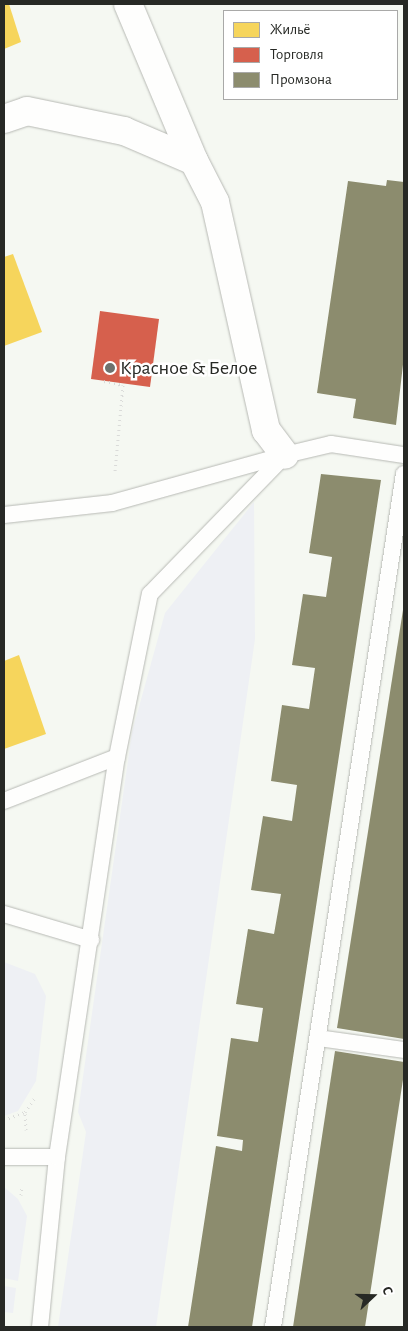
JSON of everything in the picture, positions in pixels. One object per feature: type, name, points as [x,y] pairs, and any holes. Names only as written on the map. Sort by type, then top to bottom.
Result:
[{"type":"street","points":[[128,4],[194,162],[215,202],[266,430],[285,455]]},
{"type":"street","points":[[4,120],[27,111],[124,131],[194,162]]},
{"type":"lane","points":[[4,515],[112,502],[331,444],[404,455]]},
{"type":"lane","points":[[40,1327],[57,1157],[91,940],[116,757],[150,594],[285,455]]},
{"type":"lane","points":[[273,1327],[404,474]]},
{"type":"lane","points":[[4,801],[116,757]]},
{"type":"lane","points":[[4,914],[91,940]]},
{"type":"lane","points":[[318,1038],[404,1050]]},
{"type":"lane","points":[[4,1157],[57,1157]]},
{"type":"path","points":[[104,380],[122,386],[112,502]]},
{"type":"path","points":[[4,1120],[25,1112]]},
{"type":"shaded area","points":[[254,502],[255,639],[156,1327],[58,1327],[86,1132],[78,1112],[132,732],[165,613]]},
{"type":"shaded area","points":[[4,962],[35,974],[46,996],[36,1081],[18,1111],[4,1116]]},
{"type":"shaded area","points":[[4,1187],[18,1199],[27,1216],[18,1281],[4,1278]]},
{"type":"shaded area","points":[[4,1286],[16,1288],[13,1313],[4,1312]]},
{"type":"building: Жильё","points":[[4,4],[9,4],[21,42],[4,49]]},
{"type":"building: Жильё","points":[[13,254],[42,332],[4,346],[4,257]]},
{"type":"building: Жильё","points":[[19,655],[46,734],[4,749],[4,661]]},
{"type":"building: Торговля","points":[[100,311],[159,319],[150,387],[91,379]]},
{"type":"building: Промзона","points":[[387,180],[404,182],[404,356],[396,425],[353,418],[356,399],[317,393],[348,181],[386,186]]},
{"type":"building: Промзона","points":[[321,474],[381,480],[252,1327],[188,1327],[216,1146],[242,1151],[243,1140],[217,1136],[231,1038],[258,1042],[263,1008],[236,1004],[248,929],[274,934],[281,894],[251,890],[263,816],[292,821],[297,785],[271,781],[282,705],[309,709],[315,668],[292,665],[303,594],[326,597],[332,557],[309,553]]},
{"type":"building: Промзона","points":[[404,610],[404,1039],[337,1028]]},
{"type":"building: Промзона","points":[[335,1051],[404,1062],[404,1073],[365,1327],[293,1327]]},
{"type":"place","name":"Красное & Белое","points":[[110,368]]}]
